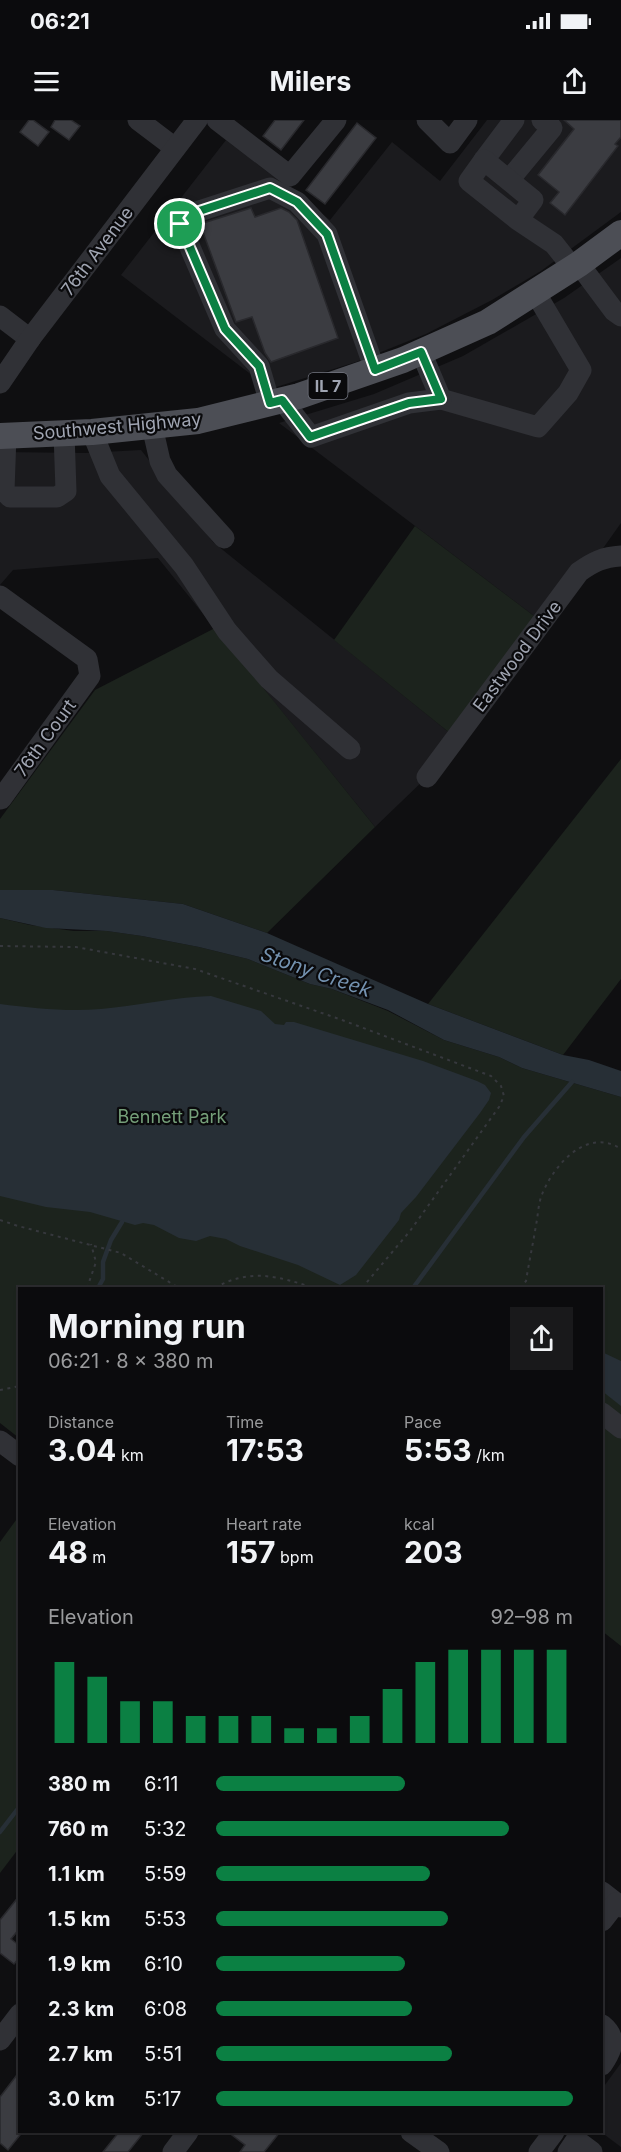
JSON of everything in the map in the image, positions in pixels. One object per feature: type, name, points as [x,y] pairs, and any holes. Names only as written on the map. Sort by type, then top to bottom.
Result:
[{"type":"main road","name":"Southwest Highway","points":[[3,435],[92,432],[198,421],[276,402],[375,370],[488,322],[576,266],[621,232]]},
{"type":"street","points":[[138,120],[175,148]]},
{"type":"street","name":"76th Avenue","points":[[0,383],[30,339],[197,120]]},
{"type":"street","points":[[217,120],[290,176],[336,120]]},
{"type":"street","points":[[427,120],[450,143],[467,120]]},
{"type":"street","points":[[514,120],[469,181],[518,220],[554,243],[619,310]]},
{"type":"street","points":[[509,180],[552,128],[542,120]]},
{"type":"street","points":[[484,160],[533,200],[518,220]]},
{"type":"street","points":[[375,370],[327,234],[297,202],[270,188],[190,214],[180,224],[225,329],[259,366],[276,402],[310,437],[409,403],[441,399],[538,427],[568,393],[580,370],[535,292]]},
{"type":"street","points":[[0,316],[30,339]]},
{"type":"street","points":[[421,352],[441,399]]},
{"type":"street","points":[[152,426],[160,461],[167,475],[224,538]]},
{"type":"street","points":[[92,432],[110,476],[184,566],[227,631],[269,679],[350,749]]},
{"type":"street","points":[[3,435],[4,491],[10,497],[57,497],[66,491],[64,433]]},
{"type":"street","name":"Eastwood Drive","points":[[427,777],[579,572],[594,561],[621,556]]},
{"type":"street","name":"76th Court","points":[[0,596],[87,658],[90,676],[1,799]]},
{"type":"street","points":[[603,1414],[621,1428]]},
{"type":"street","points":[[0,1441],[18,1454]]},
{"type":"street","points":[[603,1919],[613,1900]]},
{"type":"street","points":[[0,2040],[18,2017]]},
{"type":"street","points":[[603,2026],[609,2031],[612,2043],[603,2063]]},
{"type":"street","points":[[173,2152],[188,2133]]},
{"type":"street","points":[[412,2133],[439,2152]]},
{"type":"street","points":[[539,2152],[553,2133]]},
{"type":"street","points":[[568,2152],[576,2140],[592,2152]]},
{"type":"path","points":[[0,946],[76,947],[195,969],[342,1020],[491,1076],[501,1086],[504,1096],[499,1107],[410,1231],[363,1287]]},
{"type":"path","points":[[521,1287],[526,1281],[541,1197],[556,1170],[580,1146],[597,1142],[613,1143],[621,1149]]},
{"type":"path","points":[[0,1220],[121,1253],[178,1287]]},
{"type":"path","points":[[87,1287],[96,1262],[93,1245]]},
{"type":"path","points":[[217,1287],[246,1276],[266,1275],[310,1287]]},
{"type":"path","points":[[0,1389],[18,1386]]},
{"type":"shaded area","points":[[487,120],[621,120],[621,212],[541,271],[492,300],[426,334],[356,362],[270,389],[121,275],[226,140],[330,220],[392,142],[440,181]]},
{"type":"shaded area","points":[[621,258],[621,523],[594,561],[542,622],[279,423],[374,394],[463,356],[564,298]]},
{"type":"shaded area","points":[[141,450],[213,542],[456,738],[427,777],[375,827],[158,558],[13,570],[0,585],[0,452],[85,453]]},
{"type":"shaded area","points":[[621,2063],[621,2147],[602,2133],[603,2088]]},
{"type":"green space","points":[[415,526],[542,622],[456,738],[334,640]]},
{"type":"green space","points":[[215,628],[375,827],[267,933],[183,904],[53,890],[0,890],[0,819],[95,690]]},
{"type":"green space","points":[[621,759],[621,979],[563,1055],[428,1004]]},
{"type":"green space","name":"Bennett Park","points":[[0,918],[74,931],[107,931],[142,936],[248,959],[310,984],[332,989],[388,1011],[444,1040],[499,1057],[522,1068],[621,1097],[621,1646],[603,1632],[603,1287],[18,1287],[18,1437],[0,1423]]},
{"type":"green space","points":[[18,1517],[18,1849],[0,1873],[0,1542]]},
{"type":"water","name":"Stony Creek","points":[[0,890],[53,890],[183,904],[267,933],[428,1004],[563,1055],[589,1060],[621,1071],[621,1097],[522,1068],[499,1057],[444,1040],[388,1010],[332,989],[310,984],[248,959],[142,936],[107,931],[46,928],[0,918]]},
{"type":"water","points":[[211,996],[261,1011],[275,1024],[284,1025],[286,1022],[294,1022],[423,1061],[477,1081],[485,1085],[491,1093],[480,1113],[416,1197],[401,1213],[399,1220],[356,1275],[340,1285],[298,1265],[240,1246],[226,1239],[210,1236],[196,1241],[179,1238],[154,1225],[143,1223],[135,1225],[90,1212],[46,1207],[0,1196],[0,1004],[88,1010]]},
{"type":"water","points":[[603,1352],[621,1361],[621,1406],[603,1392]]},
{"type":"building","points":[[29,120],[33,120],[49,132],[38,146],[20,132]]},
{"type":"building","points":[[55,120],[71,120],[80,126],[69,140],[51,127]]},
{"type":"building","points":[[275,120],[304,120],[281,150],[263,136]]},
{"type":"building","points":[[564,120],[621,120],[621,137],[615,144],[618,146],[565,215],[550,203],[559,192],[538,175],[574,129]]},
{"type":"building","points":[[357,123],[376,138],[325,204],[306,190]]},
{"type":"building","points":[[251,208],[255,217],[281,208],[297,220],[338,338],[271,362],[265,353],[252,317],[236,322],[200,224]]},
{"type":"building","points":[[18,1898],[18,1930],[11,1939],[18,1944],[18,1959],[14,1964],[0,1953],[0,1920]]},
{"type":"building","points":[[18,2074],[18,2133],[20,2135],[8,2150],[0,2143],[0,2097]]},
{"type":"building","points":[[118,2133],[143,2133],[128,2152],[103,2152]]},
{"type":"building","points":[[229,2133],[279,2133],[264,2152],[240,2152],[245,2145]]},
{"type":"waterway","points":[[414,1287],[524,1137],[572,1082]]},
{"type":"waterway","points":[[99,1287],[103,1279],[103,1262],[111,1240],[122,1222]]},
{"type":"waterway","points":[[0,1832],[18,1809]]},
{"type":"route","points":[[270,188],[297,202],[327,234],[375,370],[421,352],[441,399],[409,403],[310,437],[282,400],[270,403],[259,366],[225,329],[180,224],[190,214],[270,188]]}]
